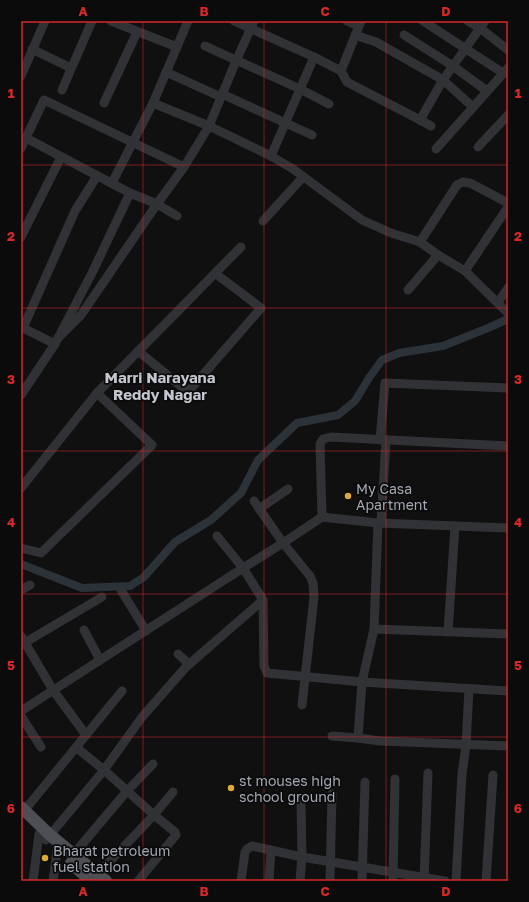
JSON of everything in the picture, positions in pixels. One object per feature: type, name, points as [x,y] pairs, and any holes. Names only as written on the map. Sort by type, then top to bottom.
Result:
[{"type":"main road","points":[[22,812],[57,850],[97,879]]},
{"type":"main road","points":[[45,836],[73,855],[97,879]]},
{"type":"street","points":[[21,76],[44,21]]},
{"type":"street","points":[[62,90],[92,21]]},
{"type":"street","points":[[111,21],[177,47]]},
{"type":"street","points":[[112,183],[153,103],[188,21]]},
{"type":"street","points":[[234,21],[252,24],[341,71],[347,82],[431,126]]},
{"type":"street","points":[[341,71],[360,23],[347,21]]},
{"type":"street","points":[[423,21],[466,49],[506,71],[436,149]]},
{"type":"street","points":[[468,21],[483,25],[508,50]]},
{"type":"street","points":[[56,341],[81,315],[184,167],[209,126],[252,24]]},
{"type":"street","points":[[420,120],[443,80],[483,25]]},
{"type":"street","points":[[104,103],[137,32]]},
{"type":"street","points":[[355,35],[376,42],[443,80],[473,107]]},
{"type":"street","points":[[404,35],[454,66],[487,92]]},
{"type":"street","points":[[205,46],[300,89],[329,104]]},
{"type":"street","points":[[32,49],[71,68]]},
{"type":"street","points":[[271,156],[314,57]]},
{"type":"street","points":[[166,72],[312,135]]},
{"type":"street","points":[[21,148],[44,100],[184,167]]},
{"type":"street","points":[[153,103],[209,126],[271,156],[293,169],[362,220],[391,233],[420,242],[465,271],[508,313]]},
{"type":"street","points":[[478,147],[508,115]]},
{"type":"street","points":[[26,138],[96,176],[130,193],[157,204],[177,216]]},
{"type":"street","points":[[21,237],[60,157]]},
{"type":"street","points":[[56,341],[22,328],[75,211],[96,176]]},
{"type":"street","points":[[264,220],[302,177]]},
{"type":"street","points":[[420,242],[457,185],[464,182],[470,183],[508,203]]},
{"type":"street","points":[[21,395],[56,341],[93,271],[130,193]]},
{"type":"street","points":[[465,271],[508,207]]},
{"type":"street","points":[[21,488],[97,393],[241,247]]},
{"type":"street","points":[[408,290],[438,255]]},
{"type":"street","points":[[138,351],[188,392],[261,308],[216,274]]},
{"type":"street","points":[[499,303],[508,288]]},
{"type":"street","points":[[358,738],[362,682],[374,629],[380,523],[385,384],[508,388]]},
{"type":"street","points":[[21,548],[41,553],[152,445],[97,393]]},
{"type":"street","points":[[322,517],[320,444],[323,439],[331,437],[508,446]]},
{"type":"street","points":[[288,489],[256,505],[283,544],[310,576],[313,583],[314,597],[302,705]]},
{"type":"street","points":[[21,711],[243,568],[283,544],[322,517],[380,523],[508,528]]},
{"type":"street","points":[[448,632],[455,526]]},
{"type":"street","points":[[217,536],[243,568],[263,600],[264,666],[265,671],[270,674],[305,678],[508,691]]},
{"type":"street","points":[[21,590],[30,585]]},
{"type":"street","points":[[121,590],[146,631]]},
{"type":"street","points":[[86,736],[52,690],[22,642],[102,597]]},
{"type":"street","points":[[32,881],[45,836],[104,770],[142,717],[189,664],[263,600]]},
{"type":"street","points":[[374,629],[508,634]]},
{"type":"street","points":[[84,630],[100,660]]},
{"type":"street","points":[[178,654],[189,664]]},
{"type":"street","points":[[456,881],[462,774],[466,744],[469,689]]},
{"type":"street","points":[[22,812],[77,748],[122,691]]},
{"type":"street","points":[[21,716],[42,747]]},
{"type":"street","points":[[332,736],[380,741],[508,746]]},
{"type":"street","points":[[77,748],[104,770],[176,835],[138,881]]},
{"type":"street","points":[[73,855],[127,791],[153,764]]},
{"type":"street","points":[[424,879],[428,773]]},
{"type":"street","points":[[486,881],[493,775]]},
{"type":"street","points":[[393,876],[395,780]]},
{"type":"street","points":[[362,881],[365,782]]},
{"type":"street","points":[[97,879],[154,816],[173,792]]},
{"type":"street","points":[[330,881],[332,794]]},
{"type":"street","points":[[300,881],[302,856],[301,800]]},
{"type":"street","points":[[241,881],[245,852],[252,846],[363,867],[393,876],[445,881]]},
{"type":"street","points":[[53,881],[57,850]]},
{"type":"street","points":[[269,881],[271,850]]},
{"type":"waterway","points":[[21,564],[82,588],[130,586],[144,577],[175,542],[211,520],[241,493],[258,460],[297,423],[338,415],[355,401],[382,360],[399,353],[443,346],[508,319]]},
{"type":"place","name":"My Casa Apartment","points":[[348,496]]},
{"type":"place","name":"st mouses high school ground","points":[[231,788]]},
{"type":"place","name":"Bharat petroleum fuel station","points":[[45,858]]},
{"type":"district","name":"Marri Narayana Reddy Nagar","points":[[160,386]]}]
